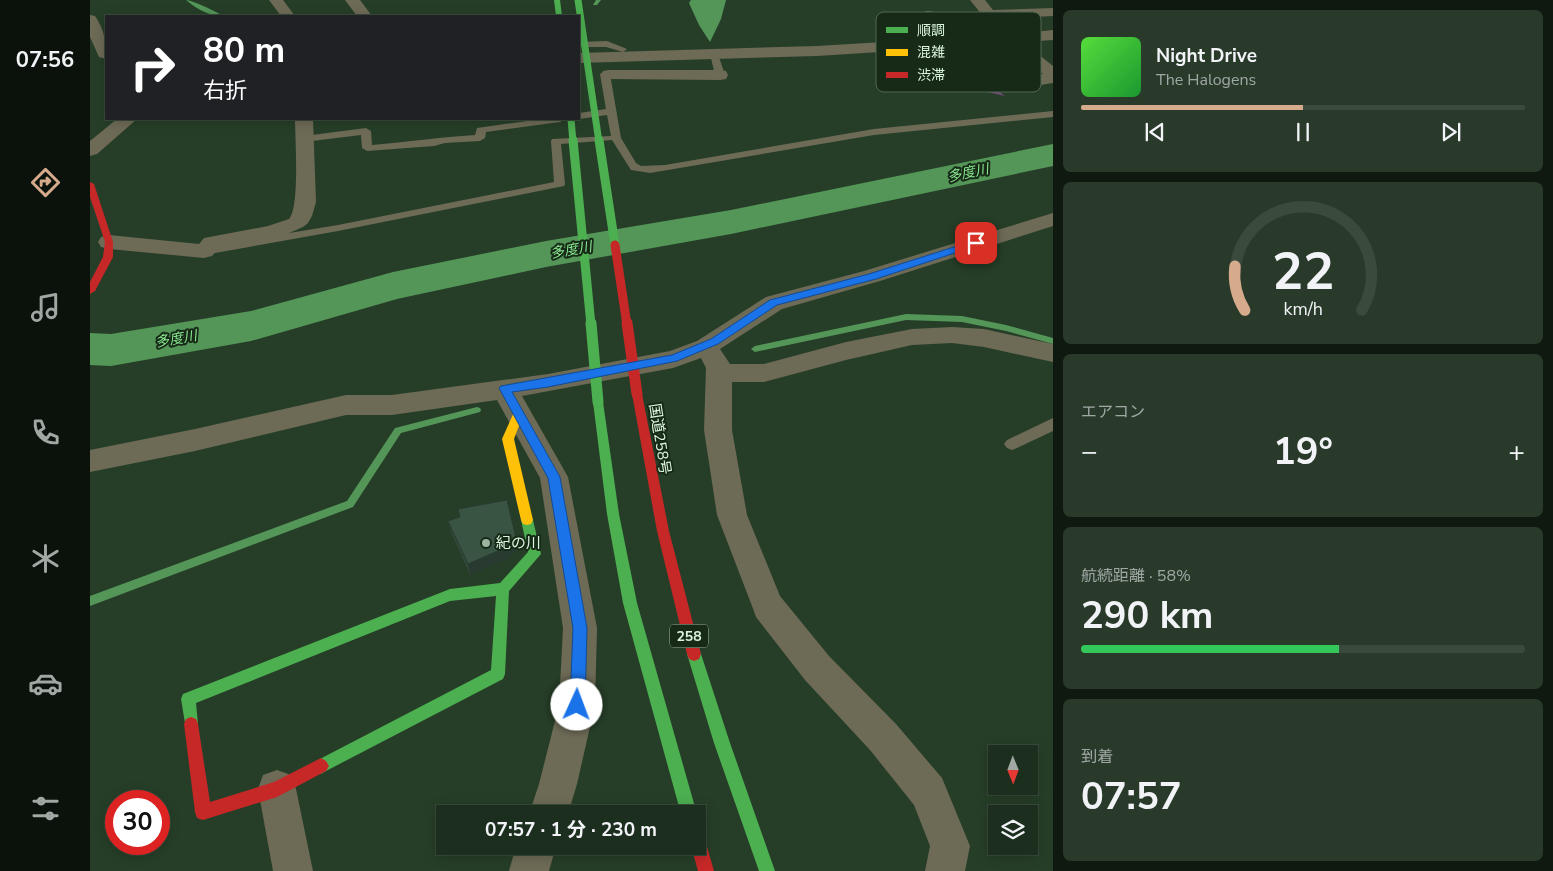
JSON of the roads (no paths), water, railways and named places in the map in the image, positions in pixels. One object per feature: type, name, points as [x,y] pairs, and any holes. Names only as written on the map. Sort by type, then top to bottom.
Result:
[{"type":"main road","points":[[557,0],[559,15]]},
{"type":"main road","name":"国道258号","points":[[578,0],[579,15]]},
{"type":"main road","name":"国道258号","points":[[580,32],[582,63],[654,494],[682,612],[717,734],[767,871]]},
{"type":"main road","points":[[571,120],[598,402],[613,514],[630,603],[686,805]]},
{"type":"main road","points":[[90,184],[109,250],[90,291]]},
{"type":"main road","points":[[503,588],[498,674],[277,789],[203,812],[188,699],[450,596],[503,588],[535,554],[508,440],[511,402]]},
{"type":"main road","points":[[702,855],[706,871]]},
{"type":"street","points":[[276,0],[287,15]]},
{"type":"street","points":[[352,0],[364,15]]},
{"type":"street","points":[[977,0],[986,12]]},
{"type":"street","points":[[90,19],[105,54]]},
{"type":"street","points":[[582,63],[654,56],[876,47]]},
{"type":"street","points":[[582,63],[605,74],[617,76],[720,75]]},
{"type":"street","points":[[1041,64],[1053,74]]},
{"type":"street","points":[[90,150],[127,120]]},
{"type":"street","points":[[109,250],[204,252],[212,243],[284,228],[299,220],[306,202],[304,129]]},
{"type":"street","points":[[712,360],[774,303],[872,276],[1053,219]]},
{"type":"street","points":[[90,461],[195,440],[346,405],[511,402],[548,383],[673,359],[712,360],[764,373],[846,351],[912,337],[952,335],[984,338],[1053,353]]},
{"type":"street","points":[[712,360],[718,430],[732,515],[768,606],[817,668],[883,737],[928,792],[950,846],[945,871]]},
{"type":"street","points":[[511,402],[554,477],[580,628],[577,705],[551,805]]},
{"type":"street","points":[[277,789],[293,871]]},
{"type":"street","points":[[529,871],[533,855]]},
{"type":"lane","points":[[580,45],[607,44],[623,50]]},
{"type":"lane","points":[[714,54],[720,75]]},
{"type":"lane","points":[[605,74],[616,138],[622,144],[630,163],[635,168],[649,170],[874,132],[1053,114]]},
{"type":"lane","points":[[580,116],[611,112]]},
{"type":"lane","points":[[304,129],[366,131],[367,148],[480,138],[481,130],[553,120]]},
{"type":"lane","points":[[204,252],[338,228],[560,184],[556,141],[616,138]]},
{"type":"lane","points":[[1012,444],[1053,424]]},
{"type":"waterway","points":[[188,0],[219,15]]},
{"type":"waterway","points":[[595,4],[599,0]]},
{"type":"waterway","name":"多度川","points":[[90,349],[111,350],[251,326],[393,286],[546,254],[731,222],[1053,155]]},
{"type":"waterway","points":[[755,349],[906,317],[962,319],[1006,328],[1053,341]]},
{"type":"waterway","points":[[90,601],[350,504],[398,430],[477,410]]},
{"type":"place","name":"紀の川","points":[[486,543]]}]
